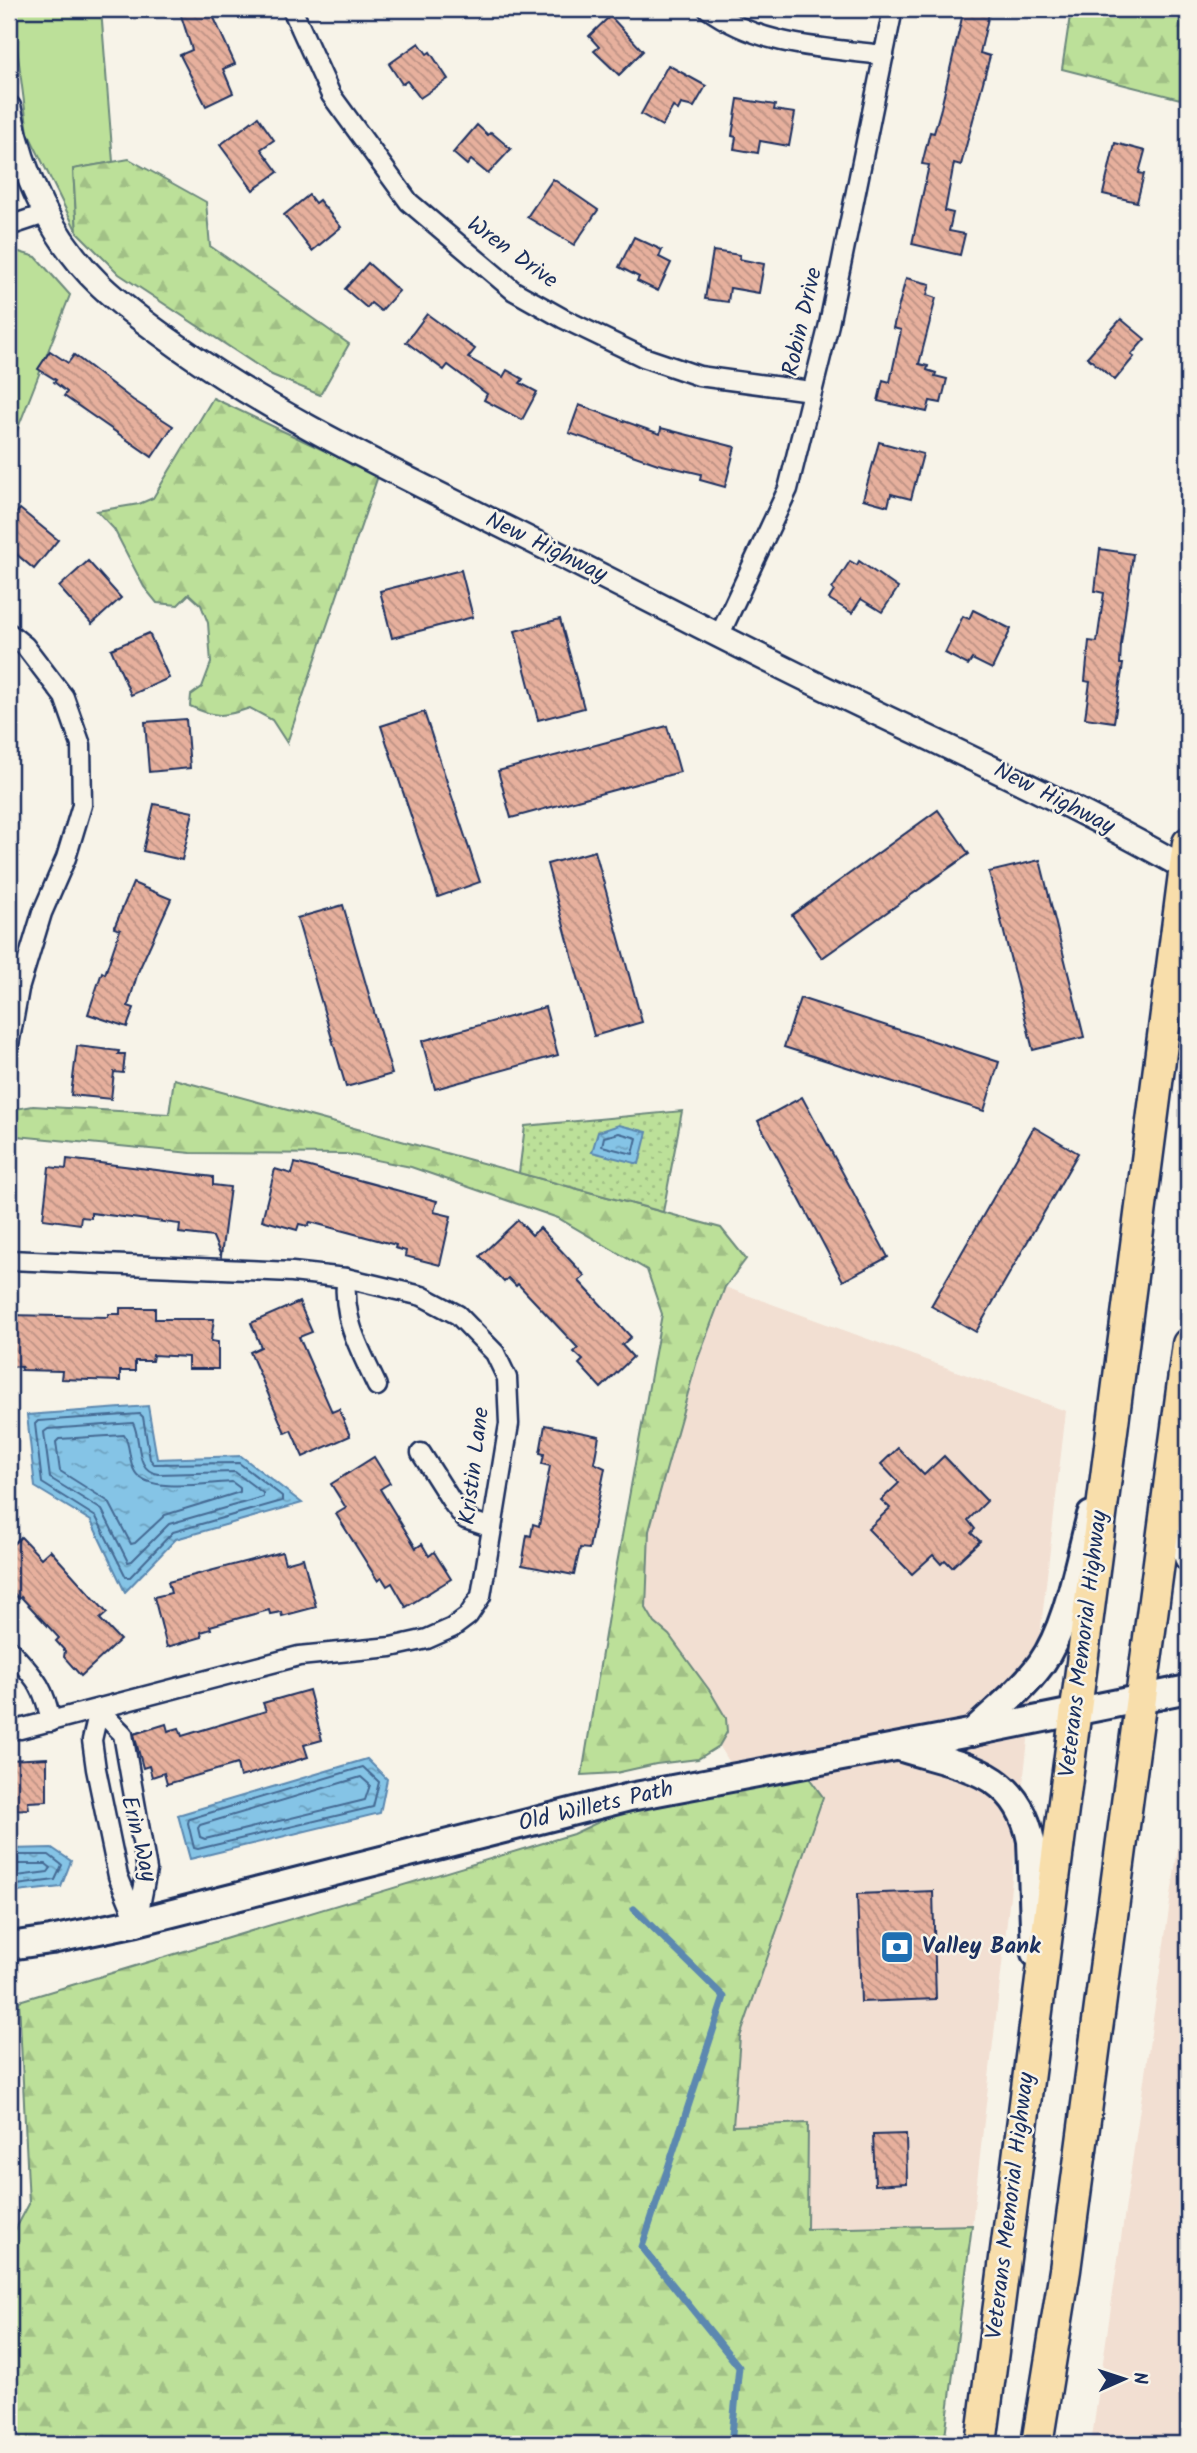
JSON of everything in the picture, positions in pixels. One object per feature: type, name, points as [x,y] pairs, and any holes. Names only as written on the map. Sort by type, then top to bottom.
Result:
[{"type":"highway","name":"Veterans Memorial Highway","points":[[981,2444],[1187,861]]},
{"type":"highway","points":[[1037,2444],[1065,2270],[1188,1344]]},
{"type":"main road","points":[[972,1733],[1029,1679],[1052,1646],[1064,1613],[1109,1450]]},
{"type":"main road","points":[[1170,1481],[1188,1558]]},
{"type":"main road","name":"Old Willets Path","points":[[9,1946],[138,1922],[630,1797],[972,1733],[1188,1689]]},
{"type":"main road","points":[[897,1747],[990,1777],[1005,1788],[1019,1808],[1028,1825],[1033,1854],[1036,2006]]},
{"type":"street","name":"Wren Drive","points":[[292,9],[331,95],[409,202],[514,290],[575,325],[643,357],[688,372],[753,385],[811,391]]},
{"type":"street","points":[[708,9],[756,34],[796,46],[884,55]]},
{"type":"street","name":"Robin Drive","points":[[720,634],[788,489],[830,324],[893,9]]},
{"type":"street","name":"New Highway","points":[[9,108],[16,144],[45,214],[65,245],[99,284],[146,324],[222,378],[354,452],[809,680],[1187,861]]},
{"type":"street","points":[[9,226],[45,214]]},
{"type":"street","points":[[9,633],[24,646],[64,696],[81,745],[82,805],[66,858],[42,913],[19,989],[9,1045]]},
{"type":"street","name":"Kristin Lane","points":[[9,1260],[292,1272],[345,1278],[422,1296],[458,1315],[495,1353],[507,1378],[509,1424],[481,1596],[468,1616],[452,1628],[427,1639],[391,1647],[299,1656],[99,1710],[20,1729],[9,1729]]},
{"type":"street","points":[[345,1278],[344,1301],[349,1325],[377,1386]]},
{"type":"street","points":[[421,1453],[465,1519],[492,1528]]},
{"type":"street","points":[[9,1649],[39,1682],[46,1698],[51,1722]]},
{"type":"street","name":"Erin Way","points":[[99,1710],[122,1734],[147,1870],[138,1922]]},
{"type":"street","name":"Erin Way","points":[[99,1710],[92,1740],[96,1769],[118,1877],[138,1922]]},
{"type":"shaded area","points":[[725,1287],[1066,1411],[972,2225],[807,2229],[808,2123],[733,2127],[764,1819],[639,1613],[649,1531],[697,1361]]},
{"type":"shaded area","points":[[1188,1779],[1188,2444],[1091,2444]]},
{"type":"green space","points":[[12,9],[101,9],[113,162],[73,169],[77,232],[28,133]]},
{"type":"green space","points":[[1071,9],[1188,9],[1188,101],[1062,69]]},
{"type":"green space","points":[[129,159],[206,202],[210,246],[349,344],[320,395],[272,375],[119,274],[77,232],[73,169]]},
{"type":"green space","points":[[9,249],[36,257],[70,295],[9,451]]},
{"type":"green space","points":[[213,398],[378,476],[287,743],[272,720],[250,708],[220,715],[206,713],[190,706],[191,695],[202,687],[211,663],[208,623],[201,605],[189,594],[178,605],[157,603],[144,587],[114,529],[97,511],[139,504],[153,498]]},
{"type":"green space","points":[[174,1079],[721,1228],[746,1259],[725,1287],[697,1361],[649,1531],[646,1608],[710,1691],[726,1718],[727,1732],[719,1746],[698,1759],[656,1764],[616,1773],[582,1775],[662,1314],[647,1270],[558,1218],[411,1167],[346,1154],[191,1153],[17,1136],[9,1139],[9,1110],[33,1106],[169,1114]]},
{"type":"green space","points":[[682,1111],[663,1212],[519,1173],[525,1126]]},
{"type":"green space","points":[[793,1777],[809,1778],[823,1797],[740,2037],[733,2126],[808,2123],[807,2229],[972,2225],[944,2444],[9,2444],[9,2237],[29,2204],[19,2001],[573,1834],[631,1807]]},
{"type":"water","points":[[619,1125],[647,1132],[639,1164],[592,1152],[598,1132]]},
{"type":"water","points":[[148,1406],[157,1459],[241,1456],[302,1503],[176,1539],[125,1592],[91,1521],[35,1487],[27,1415]]},
{"type":"water","points":[[367,1759],[387,1779],[380,1813],[190,1859],[178,1815]]},
{"type":"water","points":[[52,1848],[71,1861],[61,1887],[9,1893],[9,1849]]},
{"type":"building","points":[[179,9],[210,9],[235,64],[223,69],[233,93],[206,106],[180,55],[192,50]]},
{"type":"building","points":[[964,9],[990,9],[980,53],[990,56],[961,165],[954,163],[945,211],[953,213],[949,231],[965,234],[960,255],[912,244],[929,165],[922,164],[930,132],[934,133],[941,108]]},
{"type":"building","points":[[610,16],[643,51],[619,75],[594,51],[599,47],[589,36]]},
{"type":"building","points":[[419,43],[427,54],[430,52],[448,79],[420,98],[407,81],[402,84],[389,64]]},
{"type":"building","points":[[668,65],[706,86],[694,107],[681,104],[678,110],[673,107],[662,126],[641,114]]},
{"type":"building","points":[[738,99],[775,105],[774,110],[795,113],[789,146],[760,141],[758,153],[734,149],[736,137],[732,136]]},
{"type":"building","points":[[258,117],[274,140],[261,149],[278,172],[253,190],[220,145]]},
{"type":"building","points":[[477,125],[488,135],[491,132],[511,149],[488,174],[471,160],[467,165],[453,153]]},
{"type":"building","points":[[1115,143],[1145,151],[1139,173],[1144,174],[1137,202],[1103,194]]},
{"type":"building","points":[[553,179],[598,210],[574,245],[527,217]]},
{"type":"building","points":[[309,195],[315,203],[319,200],[341,227],[312,251],[284,215]]},
{"type":"building","points":[[634,237],[662,250],[659,257],[671,263],[658,291],[637,281],[639,277],[619,267]]},
{"type":"building","points":[[713,251],[740,255],[739,259],[764,264],[759,293],[730,288],[728,302],[705,299]]},
{"type":"building","points":[[368,263],[399,291],[381,311],[371,303],[367,308],[345,289]]},
{"type":"building","points":[[906,278],[930,284],[927,295],[936,298],[919,364],[928,366],[927,370],[936,373],[935,376],[947,379],[941,403],[930,401],[927,412],[878,401],[883,380],[890,382],[901,330],[893,328]]},
{"type":"building","points":[[427,314],[475,349],[468,358],[503,377],[507,370],[523,379],[520,383],[537,392],[522,420],[484,400],[487,394],[448,365],[444,370],[406,342]]},
{"type":"building","points":[[1121,319],[1145,339],[1115,380],[1087,357]]},
{"type":"building","points":[[50,351],[68,363],[74,355],[133,400],[173,426],[152,457],[64,396],[67,392],[54,382],[56,380],[38,369]]},
{"type":"building","points":[[579,405],[660,434],[661,428],[735,447],[725,487],[700,480],[701,474],[658,464],[569,433]]},
{"type":"building","points":[[879,442],[923,454],[911,499],[891,494],[888,506],[863,499]]},
{"type":"building","points":[[20,509],[58,540],[34,569],[9,548],[9,522]]},
{"type":"building","points":[[1100,549],[1133,554],[1121,645],[1120,664],[1123,664],[1114,722],[1085,718],[1090,682],[1085,681],[1089,641],[1097,642],[1104,593],[1095,591]]},
{"type":"building","points":[[88,561],[121,598],[92,624],[59,587]]},
{"type":"building","points":[[850,561],[857,565],[859,561],[898,588],[882,612],[861,599],[852,613],[829,599],[834,591],[832,589]]},
{"type":"building","points":[[461,570],[473,617],[392,638],[380,591]]},
{"type":"building","points":[[973,610],[1011,629],[992,669],[972,659],[968,665],[945,653],[963,616],[969,619]]},
{"type":"building","points":[[560,619],[584,708],[538,720],[515,631]]},
{"type":"building","points":[[149,633],[169,678],[131,695],[111,649]]},
{"type":"building","points":[[424,712],[480,882],[438,897],[381,726]]},
{"type":"building","points":[[186,719],[190,768],[149,772],[145,722]]},
{"type":"building","points":[[667,726],[680,772],[511,818],[498,771]]},
{"type":"building","points":[[154,804],[193,812],[182,860],[143,851]]},
{"type":"building","points":[[938,810],[969,854],[822,958],[792,915]]},
{"type":"building","points":[[595,851],[642,1022],[594,1036],[547,864]]},
{"type":"building","points":[[1040,860],[1084,1037],[1033,1050],[989,872]]},
{"type":"building","points":[[133,883],[171,899],[138,972],[128,1006],[134,1008],[127,1027],[88,1014],[120,930],[114,928]]},
{"type":"building","points":[[343,905],[392,1074],[346,1087],[297,918]]},
{"type":"building","points":[[800,998],[999,1062],[984,1111],[784,1047]]},
{"type":"building","points":[[545,1007],[558,1055],[435,1089],[422,1041]]},
{"type":"building","points":[[77,1046],[125,1054],[123,1073],[114,1072],[111,1099],[71,1095]]},
{"type":"building","points":[[802,1097],[888,1257],[843,1281],[758,1121]]},
{"type":"building","points":[[1034,1127],[1078,1153],[976,1332],[931,1306]]},
{"type":"building","points":[[67,1159],[213,1177],[213,1185],[230,1187],[221,1256],[213,1237],[179,1233],[180,1224],[91,1213],[91,1218],[81,1217],[80,1224],[43,1219],[49,1167],[66,1169]]},
{"type":"building","points":[[295,1163],[437,1201],[434,1212],[451,1216],[440,1265],[405,1256],[406,1251],[395,1248],[396,1245],[310,1222],[308,1226],[299,1224],[297,1230],[262,1220],[275,1169],[292,1174]]},
{"type":"building","points":[[518,1220],[532,1235],[540,1228],[585,1276],[579,1281],[631,1337],[622,1345],[633,1357],[601,1388],[579,1364],[583,1360],[574,1352],[578,1348],[518,1284],[516,1286],[508,1278],[504,1282],[480,1256]]},
{"type":"building","points":[[299,1302],[312,1332],[299,1337],[332,1412],[339,1409],[350,1436],[303,1457],[291,1430],[285,1433],[250,1352],[261,1347],[251,1323]]},
{"type":"building","points":[[120,1308],[155,1308],[155,1319],[214,1319],[211,1341],[218,1342],[218,1369],[188,1369],[188,1357],[153,1355],[152,1361],[135,1361],[135,1371],[120,1371],[120,1381],[61,1379],[62,1371],[21,1370],[22,1367],[9,1366],[9,1315],[108,1317],[108,1314],[120,1314]]},
{"type":"building","points":[[545,1425],[599,1436],[594,1463],[605,1468],[589,1549],[580,1548],[574,1575],[522,1565],[527,1535],[531,1536],[533,1524],[539,1526],[550,1466],[542,1464],[544,1454],[540,1453]]},
{"type":"building","points":[[898,1448],[924,1475],[944,1456],[987,1501],[968,1520],[975,1529],[971,1533],[980,1541],[952,1567],[945,1560],[941,1564],[933,1555],[912,1574],[868,1529],[890,1508],[881,1500],[899,1483],[881,1464]]},
{"type":"building","points":[[374,1457],[390,1483],[380,1489],[416,1548],[422,1544],[429,1556],[434,1552],[451,1579],[406,1607],[392,1583],[387,1586],[382,1578],[378,1581],[336,1514],[346,1508],[331,1484]]},
{"type":"building","points":[[21,1537],[41,1558],[50,1550],[107,1613],[100,1619],[120,1640],[81,1676],[64,1657],[65,1651],[56,1641],[59,1638],[9,1587],[9,1548]]},
{"type":"building","points":[[282,1552],[285,1563],[303,1558],[316,1607],[282,1616],[281,1612],[270,1614],[269,1610],[210,1626],[211,1629],[201,1632],[202,1637],[167,1647],[154,1597],[171,1593],[168,1582]]},
{"type":"building","points":[[309,1690],[322,1740],[304,1745],[308,1757],[240,1777],[237,1764],[167,1784],[164,1773],[152,1777],[149,1766],[143,1768],[134,1734],[166,1724],[168,1731],[179,1728],[182,1736],[266,1711],[263,1703]]},
{"type":"building","points":[[47,1758],[47,1801],[28,1802],[29,1809],[9,1810],[9,1760]]},
{"type":"building","name":"Valley Bank","points":[[933,1891],[936,1999],[861,2002],[857,1894]]},
{"type":"building","points":[[906,2134],[907,2183],[875,2185],[873,2135]]},
{"type":"waterway","points":[[634,1909],[724,1997],[642,2247],[739,2367],[731,2444]]},
{"type":"place","name":"Valley Bank","points":[[897,1947]]}]
